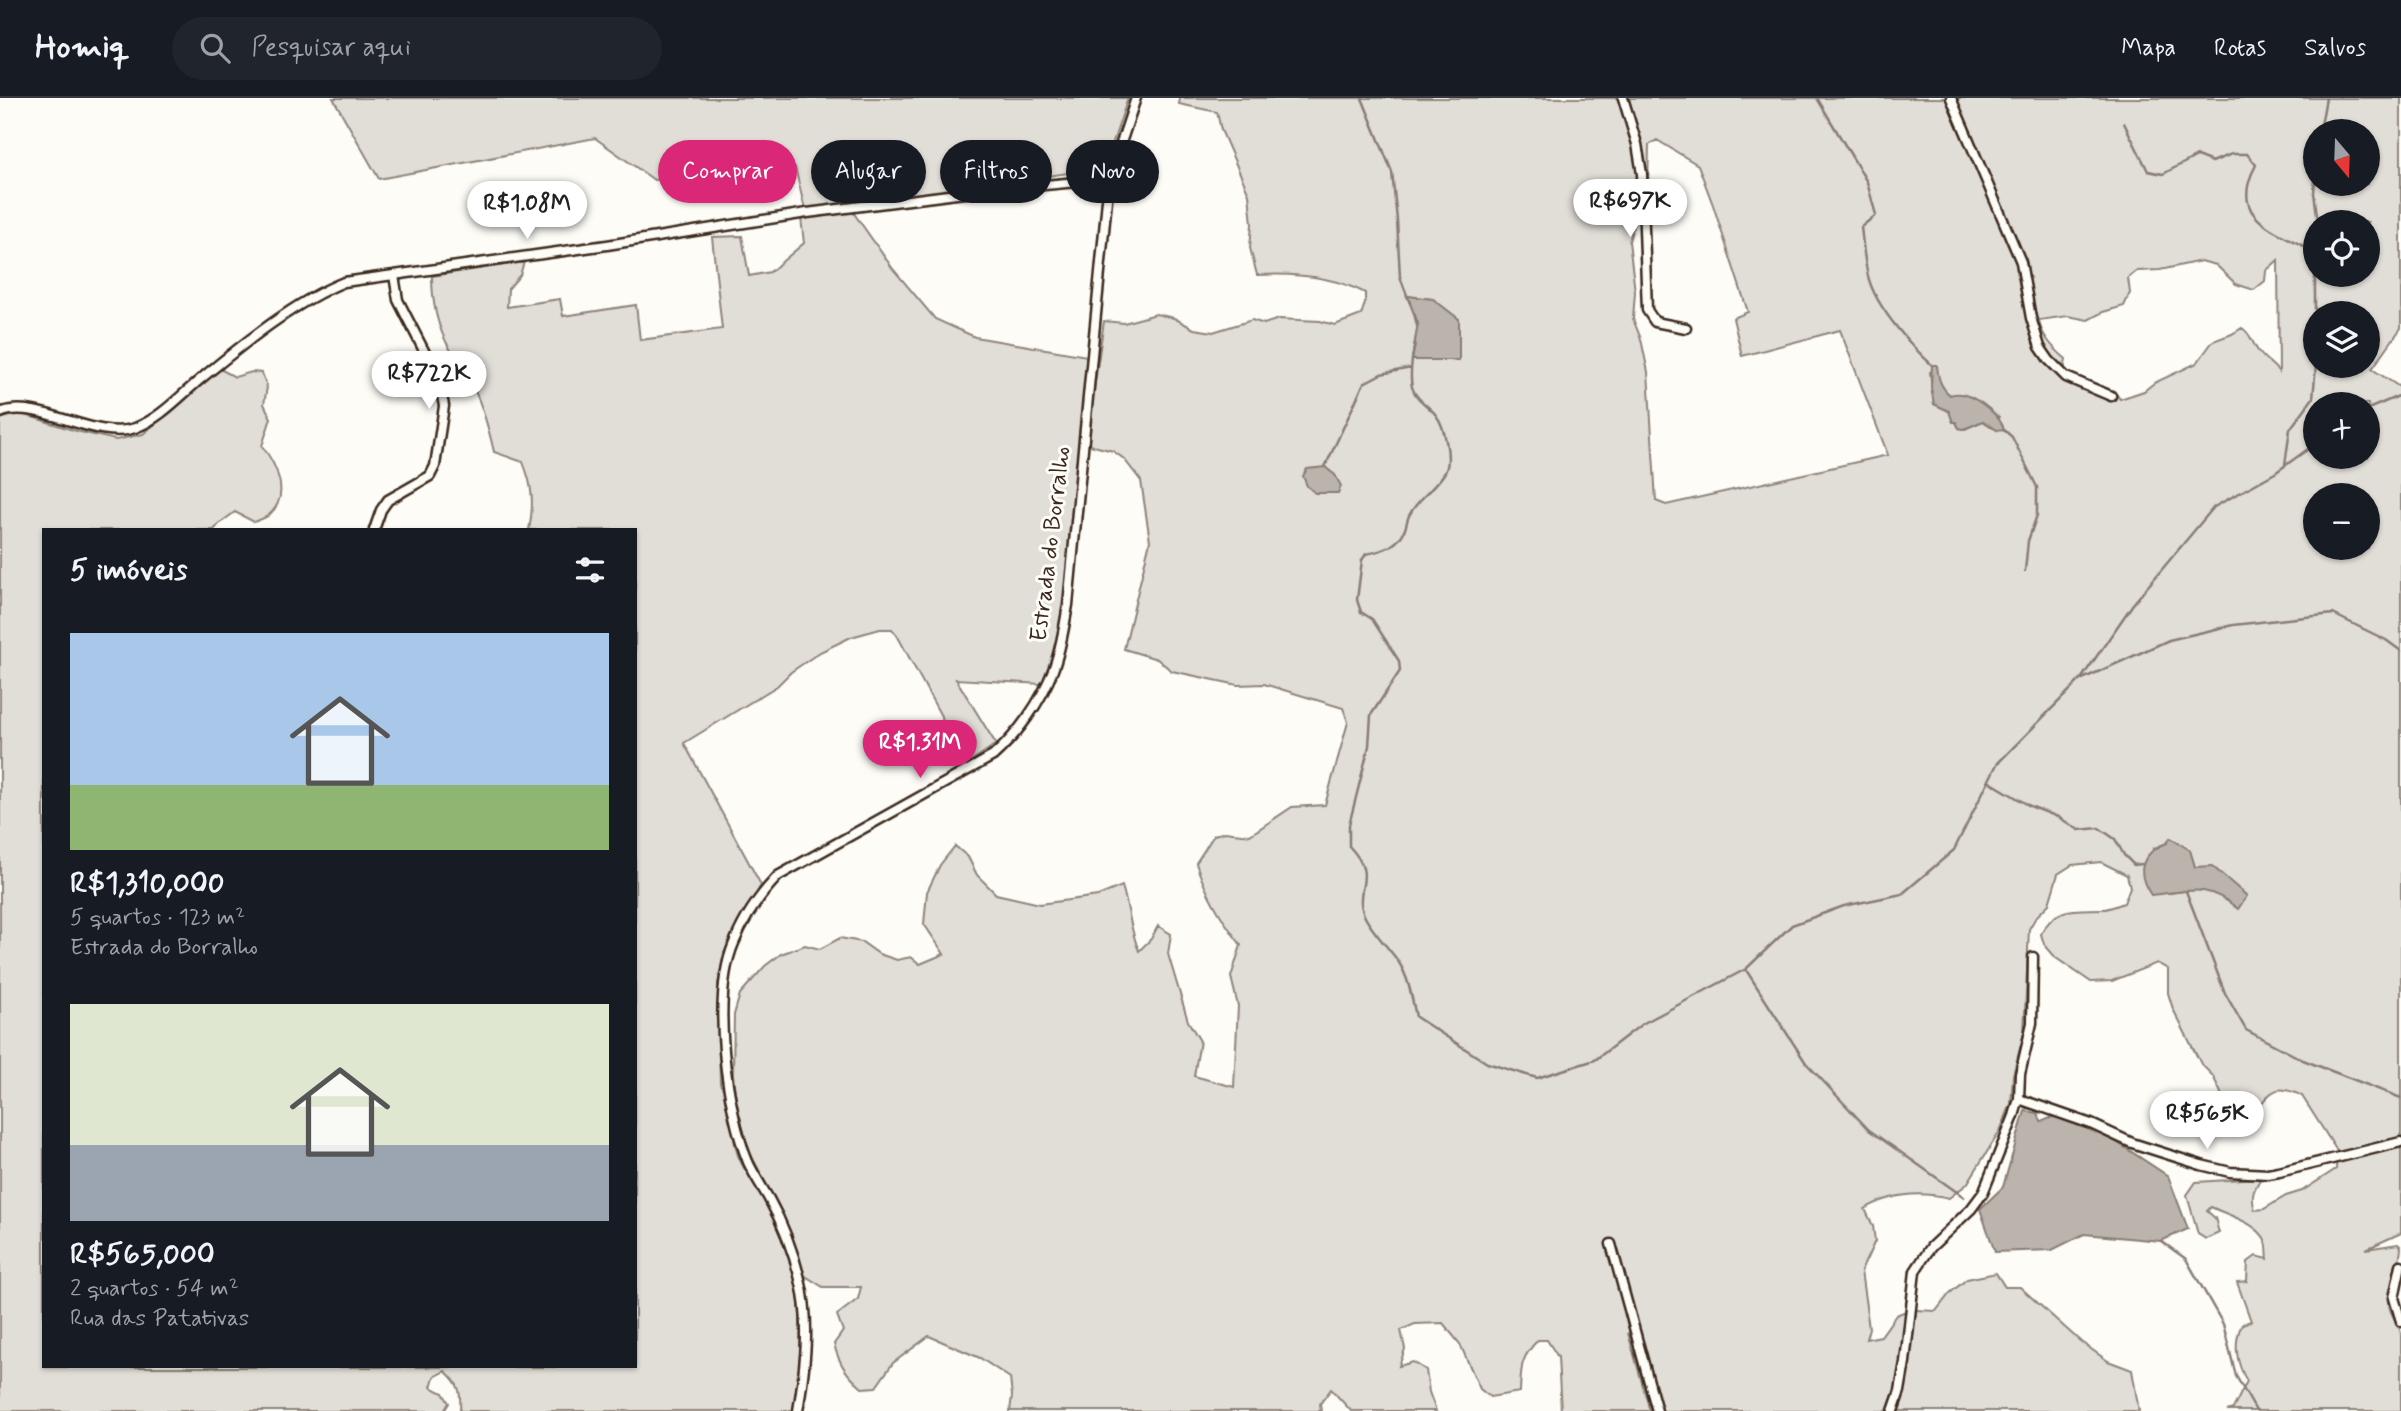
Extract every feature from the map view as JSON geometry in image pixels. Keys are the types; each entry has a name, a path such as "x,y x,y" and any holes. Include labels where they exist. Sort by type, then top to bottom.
{"street":[{"name":"Estrada do Borralho","path":"1122,140 1136,98"},
{"path":"1623,98 1637,145 1642,174 1647,310 1655,323 1686,328"},
{"path":"1951,98 2021,262 2031,318 2040,348 2066,377 2111,396"},
{"path":"0,414 15,408 104,429 133,429 157,415 249,341 314,296 344,282 580,249 807,213 1066,183"},
{"name":"Estrada do Borralho","path":"799,1411 806,1344 801,1282 790,1243 749,1163 739,1134 724,1060 724,980 733,944 762,893 778,876 992,756 1011,740 1053,672 1068,606 1107,203"},
{"path":"375,528 388,500 430,476 438,451 444,405 439,380 398,300 394,275"},
{"path":"1893,1411 1905,1362 1915,1271 1931,1247 1983,1193 2019,1099 2020,1074 2032,1023 2034,957"},
{"path":"2019,1099 2091,1124 2140,1146 2230,1172 2279,1172 2401,1142"},
{"path":"1611,1244 1657,1411"},
{"path":"2401,1265 2394,1298 2401,1321"}],"shaded area":[{"path":"333,98 1128,98 1114,140 1066,140 1066,173 1052,175 1052,140 940,140 940,191 926,193 926,140 811,140 811,203 855,203 805,210 797,176 797,140 658,140 658,180 654,180 595,138 379,179"},
{"path":"1180,98 2401,98 2401,328 2380,358 2380,301 2303,301 2303,378 2380,378 2380,374 2401,388 2401,1233 2366,1249 2398,1244 2401,1247 2389,1300 2390,1310 2401,1334 2401,1411 2227,1411 2233,1409 2247,1381 2238,1360 2237,1345 2242,1324 2251,1321 2237,1282 2247,1281 2248,1262 2256,1256 2268,1259 2267,1246 2262,1235 2250,1225 2211,1207 2207,1211 2215,1218 2219,1233 2206,1239 2198,1234 2187,1195 2196,1182 2261,1178 2253,1201 2255,1210 2264,1209 2286,1196 2302,1191 2336,1169 2337,1151 2302,1096 2291,1091 2276,1090 2248,1117 2234,1123 2225,1112 2221,1093 2213,1076 2201,1064 2173,1009 2168,993 2168,969 2157,963 2112,981 2091,982 2056,958 2044,944 2041,934 2053,918 2060,914 2075,910 2106,909 2124,903 2130,887 2127,875 2101,862 2072,865 2058,874 2049,904 2029,929 2024,1033 2013,1075 2011,1104 2000,1131 1967,1184 1949,1198 1906,1195 1865,1209 1873,1226 1875,1241 1861,1271 1869,1328 1866,1339 1881,1336 1896,1315 1906,1311 1907,1318 1897,1387 1888,1411 1661,1411 1638,1325 1628,1333 1650,1411 1561,1411 1558,1357 1547,1340 1538,1340 1525,1358 1521,1370 1520,1392 1490,1397 1480,1389 1460,1344 1443,1323 1415,1324 1401,1330 1405,1349 1399,1366 1413,1362 1426,1370 1429,1392 1436,1411 1351,1411 1331,1389 1320,1404 1321,1411 1010,1411 1010,1378 980,1358 929,1336 893,1363 876,1387 862,1388 852,1378 844,1369 834,1344 843,1331 837,1315 858,1299 861,1287 823,1287 804,1275 787,1224 749,1151 736,1102 733,1074 734,1015 740,994 765,966 781,954 805,945 820,949 840,938 862,942 879,954 897,960 911,957 920,964 944,954 924,924 927,892 940,865 955,846 968,857 977,875 996,894 1040,904 1098,896 1122,886 1139,951 1151,939 1158,926 1171,934 1168,954 1188,1021 1200,1041 1194,1076 1234,1087 1238,1006 1231,977 1241,945 1215,906 1196,863 1214,835 1225,832 1250,835 1292,807 1325,805 1348,722 1343,708 1264,684 1238,685 1172,671 1157,659 1124,649 1150,541 1141,481 1124,459 1113,451 1086,444 1104,321 1124,323 1156,314 1174,318 1194,329 1213,332 1252,320 1264,324 1279,319 1320,321 1335,325 1361,315 1365,293 1353,287 1299,275 1257,275 1250,248 1252,224 1249,194 1221,130 1217,112 1179,104","holes":["1657,140 1698,165 1748,312 1733,318 1742,356 1840,330 1888,455 1666,505 1656,501 1648,372 1641,339 1633,319 1635,292 1629,241 1640,202 1648,190 1649,145","2278,260 2279,372 2260,354 2242,328 2213,341 2197,363 2154,383 2144,391 2120,399 2114,391 2064,371 2066,359 2045,337 2040,326 2039,320 2068,316 2088,320 2124,306 2130,293 2128,278 2137,271 2160,270 2201,261 2216,265 2236,284 2254,290 2265,281 2266,271","1407,296 1433,299 1412,360 1418,323","1937,368 1941,384 1949,394 1970,397 1999,417 1997,430 1983,421 1965,429 1959,428 1956,422 1953,422 1949,411 1934,404 1930,372","2171,838 2189,850 2195,867 2238,908 2220,896 2206,891 2170,893 2154,848 2167,843"]},
{"path":"853,212 893,269 935,319 975,337 1087,356 1062,618 1055,651 1042,684 956,679 996,744 967,764 892,629 880,629 851,637 820,652 791,672 777,686 684,743 761,885 724,953 718,984 720,1084 729,1103 738,1157 776,1220 794,1273 801,1325 795,1411 460,1411 458,1389 445,1371 434,1377 431,1387 443,1393 449,1403 444,1411 0,1411 0,419 18,414 116,440 143,434 220,369 235,377 252,372 262,373 267,387 264,404 271,418 262,446 276,470 280,489 280,498 270,514 254,522 235,512 216,528 42,528 42,1368 637,1368 637,528 529,528 532,496 523,462 494,452 476,393 442,332 434,304 432,276 524,262 520,275 508,289 507,307 560,299 563,316 636,305 640,340 722,329 712,237 742,236 749,276 770,272 804,243 801,218"},
{"path":"1407,296 1433,299 1459,319 1459,360 1412,360 1418,323"},
{"path":"1932,365 1937,365 1940,382 1950,395 1965,395 1982,403 1996,416 2004,429 1997,430 1983,421 1964,429 1959,428 1956,422 1953,422 1949,411 1934,404 1931,387"},
{"path":"1325,467 1335,475 1341,486 1338,493 1315,493 1307,486 1303,476 1307,469"},
{"path":"2170,838 2190,850 2195,867 2212,866 2247,896 2238,909 2227,900 2206,891 2151,895 2143,879 2143,864 2151,852 2167,843"},
{"path":"2025,1111 2038,1113 2041,1122 2055,1116 2092,1126 2168,1176 2188,1229 2161,1241 2084,1234 2052,1250 1995,1252 1980,1209 2003,1187"},
{"path":"1996,1273 2005,1287 2020,1287 2081,1342 2108,1361 2132,1370 2139,1411 1897,1411 1908,1366 1916,1310 1936,1311 1950,1293 1967,1279"}],"waterway":[{"path":"1362,98 1392,172 1400,277 1410,303"},
{"path":"1817,98 1867,182 1876,215 1861,227 1872,288 1894,324 1932,365"},
{"path":"2322,119 2326,98"},
{"path":"2124,123 2148,171 2163,174 2197,156 2212,162 2232,154 2247,154 2256,165 2248,184 2247,199 2252,211 2272,230 2303,246"},
{"path":"2314,196 2316,210"},
{"path":"2315,287 2315,301"},
{"path":"1414,313 1417,326"},
{"path":"1415,343 1412,387 1439,420 1448,460 1441,478 1413,508 1399,540 1384,549 1366,554 1362,560 1357,600 1361,612 1372,619 1399,661 1400,671 1371,715 1369,746 1349,825 1349,846 1363,867 1361,898 1365,917 1402,968 1410,988 1416,1017 1487,1063 1537,1078 1595,1060 1642,1024 1746,969 1792,925 1844,906 1902,894 1954,850 1997,764 2080,680 2169,640 2233,625 2333,614 2386,640 2401,651"},
{"path":"1325,467 1364,383 1381,374 1411,368"},
{"path":"2285,465 2290,429 2313,398 2315,378"},
{"path":"2380,404 2401,395"},
{"path":"2003,429 2012,437 2037,487 2037,515 2028,541 2025,571"},
{"path":"2081,679 2133,604 2214,507 2275,473 2303,453"},
{"path":"1990,782 2030,806 2058,817 2079,830 2099,828 2115,839 2124,855 2134,865 2142,864"},
{"path":"2186,891 2225,993 2246,1030 2303,1060 2401,1098"},
{"path":"1746,970 1806,1063 1869,1130 1964,1197"},
{"path":"2161,1241 2186,1259 2223,1324 2236,1376 2256,1411"}]}
